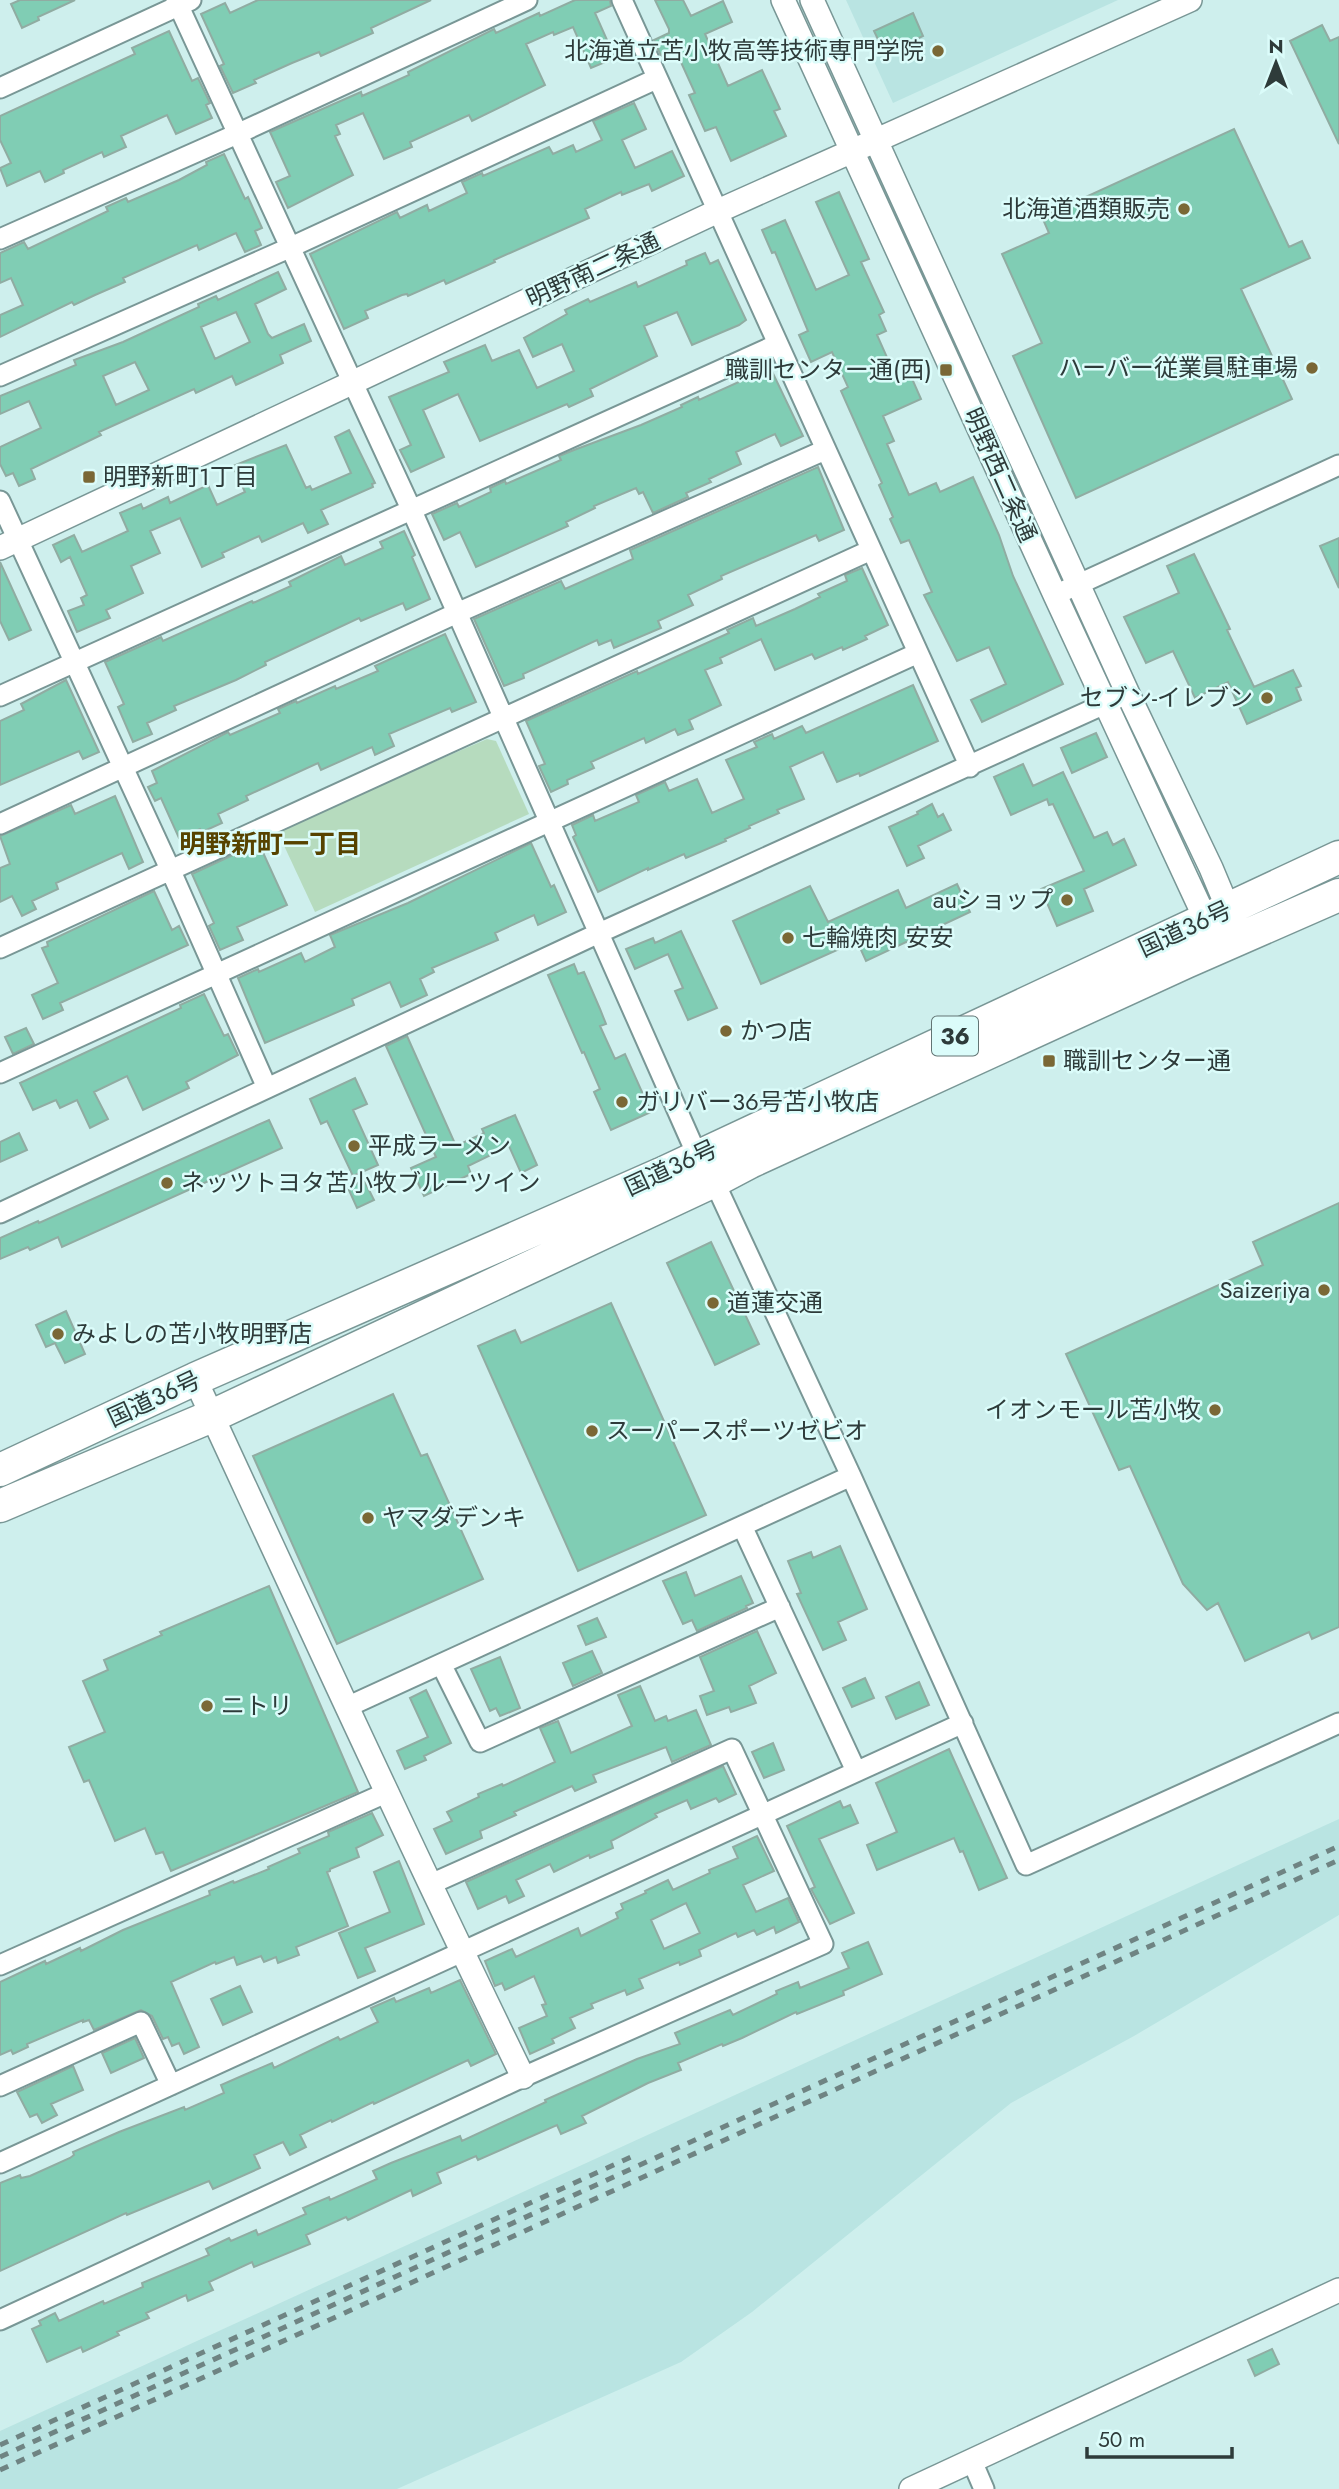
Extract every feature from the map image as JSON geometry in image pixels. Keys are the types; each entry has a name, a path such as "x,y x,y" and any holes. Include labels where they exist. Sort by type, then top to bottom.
{"highway":[{"name":"国道36号","path":"0,1470 195,1379 649,1179 1339,857"},
{"name":"国道36号","path":"0,1506 212,1416 788,1145 1339,895"}],"street":[{"path":"0,239 237,134 527,0"},
{"path":"622,0 970,767"},
{"name":"明野西二条通","path":"783,0 1105,704 1217,914"},
{"name":"明野西二条通","path":"812,0 1128,694 1230,944"},
{"name":"明野南二条通","path":"9,544 718,211 1190,0"},
{"path":"0,88 182,2 237,134 412,511 697,1155 714,1181 1026,1865 1339,1723"},
{"path":"0,376 289,248 656,79"},
{"path":"0,696 778,344"},
{"path":"0,824 457,613 825,450"},
{"path":"1055,595 1339,466"},
{"path":"0,501 9,544 74,661 218,973 267,1088"},
{"path":"0,948 871,550"},
{"path":"0,1073 918,653"},
{"path":"0,1213 599,933 1128,694"},
{"path":"195,1379 523,2077"},
{"path":"347,1707 850,1476"},
{"path":"742,1526 856,1772"},
{"path":"441,1664 480,1742 780,1607"},
{"path":"0,2163 963,1723"},
{"path":"0,2320 523,2077 823,1944 732,1749 431,1884"},
{"path":"0,1965 388,1792"},
{"path":"0,2086 141,2022 171,2085"},
{"path":"911,2489 1339,2290"},
{"path":"972,2461 984,2489"}],"shaded area":[{"name":"北海道立苫小牧高等技術専門学院","path":"846,0 1118,0 893,103"},
{"path":"1339,1819 1339,1915 1134,2036 1011,2103 752,2312 681,2362 397,2489 0,2489 0,2431"}],"green space":[{"path":"487,739 496,741 529,814 315,912 280,837 283,827"}],"building":[{"path":"20,0 75,0 38,17 39,20 22,28 11,4"},
{"path":"258,0 431,0 371,28 373,33 321,56 319,52 292,63 233,93 220,66 224,64 201,14 225,3 230,13"},
{"path":"575,0 610,0 611,6 595,13 615,58 591,68 573,27 554,35 553,32 526,44 545,85 472,121 469,115 410,142 412,147 384,159 363,113 336,125 340,134 335,136 353,175 288,208 276,182 290,176 270,132 361,92 362,96 409,75 408,72 494,29 496,33"},
{"path":"655,0 683,0 691,16 723,1 732,22 705,34 728,86 762,70 780,109 774,111 786,136 731,161 716,127 705,131 689,95 695,93 675,49 661,56 654,40 669,33 669,29"},
{"path":"913,13 923,36 885,54 874,31"},
{"path":"1322,25 1330,41 1339,37 1339,144 1290,41"},
{"path":"169,31 192,81 198,78 210,103 206,105 212,118 176,134 167,115 121,136 126,147 104,157 102,152 63,170 64,173 45,182 40,171 7,186 0,168 11,163 0,140 0,116 135,54 132,48"},
{"path":"634,103 646,129 622,140 635,168 672,151 684,176 652,191 649,184 622,195 621,192 585,209 589,218 446,284 444,280 365,311 368,318 344,329 310,254 397,212 400,218 427,205 429,211 467,193 462,182 482,173 483,176 549,147 553,154 573,145 576,152 602,140 593,121"},
{"path":"1234,129 1289,247 1302,241 1310,258 1241,289 1292,399 1076,498 1013,356 1042,343 1002,254 1049,233 1042,217"},
{"path":"224,154 262,228 255,231 261,245 245,252 236,233 199,250 197,245 123,278 125,282 74,305 72,302 0,337 0,315 23,305 11,278 0,283 0,253 24,242 28,249 108,211 106,207 126,198 128,202 179,180"},
{"path":"839,192 869,259 861,262 884,312 879,315 886,331 877,335 897,380 910,374 921,399 883,416 894,441 887,444 909,495 936,483 940,492 973,477 999,535 1013,576 1063,684 982,722 971,700 1006,684 989,647 957,661 924,595 932,592 909,540 901,543 890,519 893,517 879,485 882,483 841,391 848,387 832,352 811,362 799,335 808,331 775,252 772,253 762,230 785,220 816,290 849,275 816,202"},
{"path":"705,253 710,264 718,260 746,320 692,345 677,312 644,326 657,356 590,389 593,396 569,407 567,404 480,441 458,394 423,410 444,457 411,472 400,450 411,445 389,397 449,372 444,362 485,345 492,361 519,350 537,388 574,371 562,344 533,357 524,338 567,314 565,310 588,299 590,302 636,282 638,287 687,265 686,261"},
{"path":"278,272 286,289 255,304 268,334 272,338 304,324 311,341 280,355 283,363 236,385 232,376 196,393 194,389 99,432 101,435 31,469 35,479 19,486 13,473 6,476 0,464 0,447 41,428 29,401 0,414 0,396 76,365 74,360 123,342 199,307 198,304 216,296 218,300","holes":["236,312 250,342 215,359 201,327","135,362 149,390 116,405 103,376"]},
{"path":"768,363 803,436 781,446 775,434 736,452 741,464 686,493 688,497 653,513 643,492 639,494 636,488 594,506 595,508 566,522 568,526 476,567 460,532 444,540 432,514 457,503 459,507 491,492 490,488 505,481 506,484 561,460 559,456 641,425 698,397 699,400 750,377 748,372"},
{"path":"349,430 375,483 372,484 373,487 321,510 328,524 308,533 303,523 262,542 259,536 222,553 224,557 202,567 180,518 150,531 160,553 131,566 143,593 106,610 110,618 77,632 68,611 84,605 81,598 87,595 70,557 61,562 53,545 74,535 82,552 128,531 120,513 141,504 143,509 168,497 170,503 208,485 217,505 245,492 233,466 286,445 306,488 310,486 312,490 351,473 335,437"},
{"path":"818,467 844,530 819,541 816,535 721,576 722,579 688,595 693,605 658,621 661,628 614,648 611,640 599,645 597,640 523,674 524,678 504,686 474,619 561,581 565,589 633,559 630,550"},
{"path":"404,531 430,599 406,610 403,603 361,621 359,618 265,662 266,665 236,680 174,706 176,710 147,723 152,734 133,742 118,707 124,704 105,662 161,637 163,641 291,586 289,582 341,556 345,565 383,548 380,542"},
{"path":"1339,538 1339,588 1320,546"},
{"path":"1194,554 1254,687 1293,670 1301,686 1296,688 1301,700 1247,724 1228,682 1195,698 1173,651 1146,663 1124,617 1179,593 1167,566"},
{"path":"0,562 31,630 9,640 0,621"},
{"path":"862,568 888,625 843,650 842,647 815,659 812,654 775,670 761,639 720,658 722,663 705,670 721,705 689,720 693,729 678,735 675,729 646,743 644,738 591,762 594,768 567,780 568,784 551,792 539,766 545,764 526,721 729,633 727,630 753,618 756,626 795,609 820,597 818,594 847,581 845,575"},
{"path":"445,634 476,702 452,712 450,708 389,734 394,746 375,755 372,747 321,770 318,763 246,796 248,800 218,814 222,823 179,838 161,798 155,801 148,787 157,783 152,771 228,732 230,735 280,713 278,709 296,701 297,703 335,686 336,689 378,671 375,666"},
{"path":"66,680 99,752 83,759 79,751 0,785 0,721 24,710 21,704"},
{"path":"913,685 938,741 860,776 859,773 837,782 823,752 790,767 804,799 777,810 779,813 749,826 750,828 725,839 726,841 686,858 684,854 648,868 598,892 573,837 576,835 572,825 593,815 595,821 639,802 636,795 665,782 669,791 697,779 712,813 744,799 726,760 757,747 754,742 772,734 774,739 802,726 806,733"},
{"path":"1096,733 1107,757 1072,773 1061,748"},
{"path":"1023,764 1033,786 1063,772 1094,838 1107,832 1113,845 1124,839 1136,865 1084,889 1093,911 1057,926 1041,889 1084,871 1053,804 1049,805 1047,799 1011,815 994,777"},
{"path":"115,796 143,862 129,869 122,853 56,883 58,889 32,901 36,909 22,916 12,896 0,902 0,868 10,864 0,836 71,805 75,814"},
{"path":"932,804 938,817 943,814 951,830 918,846 924,858 907,866 889,827 918,814 917,812"},
{"path":"531,843 566,912 538,925 534,915 495,933 498,940 432,968 434,972 420,979 427,995 401,1007 390,982 352,999 354,1005 265,1043 238,978 258,969 259,972 301,953 305,962 335,947 330,935 408,903"},
{"path":"260,846 287,905 237,927 243,940 220,950 209,926 214,923 192,874 235,854 236,857"},
{"path":"957,884 970,912 866,961 857,941 761,984 733,921 810,886 828,922 898,890 906,908"},
{"path":"154,891 172,930 179,926 188,945 60,1003 63,1010 43,1019 32,995 58,983 42,948 48,946 47,942"},
{"path":"681,931 717,1008 688,1020 675,991 683,988 668,954 635,969 626,949 653,938 655,943"},
{"path":"574,964 578,974 584,972 600,1009 606,1024 600,1026 615,1059 625,1054 651,1112 611,1130 594,1092 600,1089 548,975"},
{"path":"204,994 224,1036 228,1034 238,1055 186,1082 189,1088 143,1110 127,1076 94,1092 108,1119 90,1128 77,1100 60,1108 56,1100 33,1110 20,1083 181,1008 180,1005"},
{"path":"26,1028 34,1044 13,1054 5,1037"},
{"path":"407,1036 456,1146 484,1133 482,1129 515,1115 537,1165 521,1173 509,1146 468,1166 471,1174 424,1196 411,1168 436,1157 386,1046"},
{"path":"355,1078 367,1104 353,1110 378,1165 353,1176 327,1121 321,1124 310,1099"},
{"name":"ネッツトヨタ苫小牧ブルーツイン","path":"269,1120 282,1148 62,1247 58,1237 30,1250 28,1247 0,1259 0,1238"},
{"path":"19,1133 27,1150 0,1162 0,1142"},
{"path":"364,1180 374,1200 357,1208 348,1188"},
{"name":"イオンモール苫小牧","path":"1339,1203 1339,1627 1312,1639 1309,1632 1245,1661 1218,1603 1207,1610 1183,1584 1130,1466 1119,1470 1066,1354 1263,1265 1253,1242"},
{"name":"道蓮交通","path":"711,1242 759,1344 715,1365 667,1263"},
{"name":"スーパースポーツゼビオ","path":"611,1303 706,1515 578,1571 478,1346 515,1330 521,1343"},
{"name":"みよしの苫小牧明野店","path":"66,1311 85,1354 65,1363 55,1343 46,1347 36,1325"},
{"name":"ヤマダデンキ","path":"393,1394 421,1456 427,1454 483,1579 337,1644 253,1456"},
{"path":"840,1546 867,1609 838,1622 846,1640 823,1650 797,1594 801,1593 788,1561 811,1552 813,1558"},
{"path":"686,1572 695,1596 741,1576 753,1603 697,1631 692,1620 683,1624 663,1581"},
{"name":"ニトリ","path":"269,1586 358,1792 171,1871 163,1852 156,1854 145,1828 115,1841 89,1780 84,1782 69,1747 105,1732 83,1681 108,1670 104,1660 162,1635 160,1632"},
{"path":"597,1618 606,1637 586,1645 578,1626"},
{"path":"757,1631 776,1673 749,1686 756,1703 731,1712 729,1707 707,1715 700,1696 714,1691 700,1657"},
{"path":"592,1651 602,1673 573,1686 563,1663"},
{"path":"500,1657 520,1708 500,1716 496,1708 490,1711 471,1669"},
{"path":"865,1678 874,1698 852,1707 843,1688"},
{"path":"919,1682 929,1705 896,1719 886,1697"},
{"path":"640,1686 655,1721 666,1716 668,1721 696,1710 711,1745 672,1762 666,1747 593,1775 596,1782 575,1791 572,1786 514,1812 516,1815 480,1831 482,1838 446,1854 434,1829 452,1821 447,1812 479,1797 478,1794 502,1784 503,1786 555,1762 540,1728 558,1721 571,1753 632,1726 618,1695"},
{"path":"426,1690 451,1743 424,1756 426,1760 405,1769 397,1751 428,1737 410,1698"},
{"path":"773,1743 784,1770 764,1778 752,1752"},
{"path":"949,1749 1007,1878 979,1890 963,1851 960,1852 954,1838 877,1870 867,1845 897,1832 876,1783"},
{"path":"723,1766 736,1794 719,1802 716,1798 691,1809 687,1800 655,1814 657,1817 611,1841 613,1848 590,1858 589,1855 554,1872 550,1864 516,1880 524,1896 509,1903 506,1896 478,1909 466,1882"},
{"path":"840,1801 843,1808 850,1805 858,1823 819,1839 854,1913 830,1924 811,1889 815,1887 787,1826"},
{"path":"372,1813 383,1835 356,1848 359,1857 327,1872 348,1926 296,1947 299,1955 278,1963 276,1957 264,1962 261,1956 237,1965 234,1957 216,1964 215,1962 171,1982 199,2047 184,2054 179,2043 172,2046 168,2037 163,2039 152,2016 141,2010 94,2030 89,2020 83,2020 27,2044 28,2047 13,2054 11,2050 0,2055 0,1982 45,1961 46,1964 80,1948 81,1951 123,1930 210,1895 209,1891 269,1869 268,1867 300,1853 298,1849 329,1836 328,1832"},
{"path":"757,1836 774,1871 743,1885 756,1912 788,1898 799,1922 776,1933 774,1927 757,1935 754,1930 738,1937 736,1933 699,1950 701,1956 639,1979 643,1988 627,1995 625,1990 591,2004 593,2008 570,2018 575,2028 552,2039 554,2043 530,2054 519,2028 547,2016 542,2005 546,2004 534,1976 505,1990 502,1983 495,1986 485,1961 512,1949 516,1957 578,1928 581,1936 618,1918 616,1913 623,1909 621,1904 646,1893 645,1891 668,1880 673,1890 738,1858 733,1847","holes":["686,1903 700,1933 664,1949 651,1920"]},
{"path":"399,1861 424,1924 365,1948 375,1971 358,1978 339,1933 390,1912 374,1872"},
{"path":"868,1942 882,1974 843,1991 844,1995 797,2014 796,2012 742,2038 678,2063 681,2070 648,2083 582,2116 586,2123 561,2134 557,2125 478,2160 476,2156 437,2173 441,2183 413,2196 411,2190 348,2220 346,2217 306,2235 310,2244 254,2267 252,2262 209,2282 213,2290 188,2301 186,2295 146,2313 149,2318 117,2332 119,2335 83,2352 81,2347 47,2362 32,2329 41,2325 39,2321 55,2313 59,2321 103,2301 104,2304 143,2287 142,2283 209,2255 206,2249 229,2238 231,2241 256,2230 258,2235 306,2214 303,2208 329,2197 330,2200 377,2179 373,2171 460,2136 462,2141 637,2059 680,2044 675,2033 730,2010 733,2015 798,1982 800,1988 849,1968 842,1953"},
{"path":"460,1980 496,2054 471,2066 468,2060 300,2135 306,2147 290,2155 283,2142 254,2155 260,2168 213,2189 209,2181 127,2215 126,2213 0,2271 0,2183 20,2175 21,2178 30,2176 70,2158 74,2155 73,2152 119,2132 184,2107 185,2110 224,2093 221,2085 272,2063 274,2068 338,2037 340,2040 378,2022 371,2008 394,1998 396,2002 429,1988 431,1993"},
{"path":"240,1986 252,2012 223,2025 211,1999"},
{"path":"135,2038 144,2058 111,2073 102,2053"},
{"path":"73,2066 83,2090 51,2104 57,2115 42,2123 37,2114 30,2117 17,2092"},
{"path":"1272,2349 1279,2364 1255,2376 1248,2360"}],"railway":[{"path":"0,2457 1339,1846"},
{"path":"0,2470 1339,1860"},
{"path":"0,2445 631,2157"}],"place":[{"name":"北海道立苫小牧高等技術専門学院","path":"938,51"},
{"name":"北海道酒類販売","path":"1184,209"},
{"name":"ハーバー従業員駐車場","path":"1312,368"},
{"name":"職訓センター通(西)","path":"946,370"},
{"name":"明野新町1丁目","path":"89,477"},
{"name":"セブン-イレブン","path":"1267,698"},
{"name":"auショップ","path":"1067,900"},
{"name":"七輪焼肉 安安","path":"788,938"},
{"name":"かつ店","path":"726,1031"},
{"name":"職訓センター通","path":"1049,1061"},
{"name":"ガリバー36号苫小牧店","path":"622,1102"},
{"name":"平成ラーメン","path":"354,1146"},
{"name":"ネッツトヨタ苫小牧ブルーツイン","path":"167,1183"},
{"name":"Saizeriya","path":"1324,1290"},
{"name":"道蓮交通","path":"713,1303"},
{"name":"みよしの苫小牧明野店","path":"58,1334"},
{"name":"イオンモール苫小牧","path":"1215,1410"},
{"name":"スーパースポーツゼビオ","path":"592,1431"},
{"name":"ヤマダデンキ","path":"368,1518"},
{"name":"ニトリ","path":"207,1706"}],"district":[{"name":"明野新町一丁目","path":"270,844"}]}
